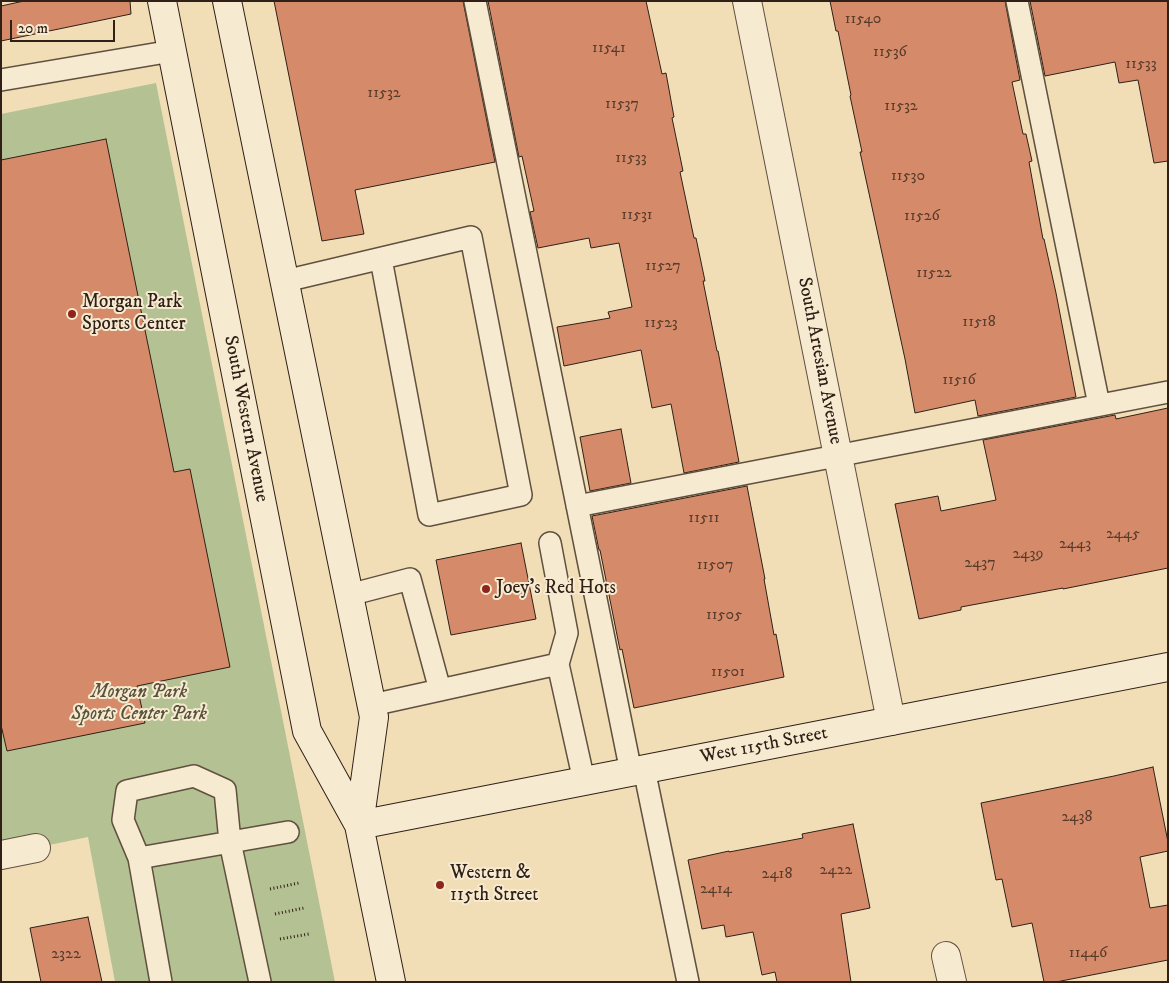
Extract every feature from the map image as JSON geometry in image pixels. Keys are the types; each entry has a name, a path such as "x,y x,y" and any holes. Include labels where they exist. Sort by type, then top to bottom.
{"main road":[{"name":"South Western Avenue","path":"162,1 307,731 359,825 391,982"},
{"name":"South Western Avenue","path":"227,1 374,717 359,825"},
{"name":"South Artesian Avenue","path":"747,1 892,721"},
{"name":"West 115th Street","path":"359,825 1168,667"},
{"path":"1,855 36,848"}],"lane":[{"path":"475,1 578,506 688,982"},
{"path":"1017,1 1098,405"},
{"path":"1,80 172,51"},
{"path":"285,281 471,237 521,495 428,515 381,259"},
{"path":"578,506 1168,392"},
{"path":"550,543 567,633 558,664 584,781"},
{"path":"349,594 410,579 440,690"},
{"path":"372,705 558,664"},
{"path":"161,982 139,858 123,820 127,790 194,776 225,790 230,842 260,982"},
{"path":"139,858 288,832"}],"path":[{"path":"282,887 299,883"},
{"path":"288,912 304,908"},
{"path":"293,937 309,934"}],"green space":[{"name":"Morgan Park Sports Center Park","path":"156,83 335,982 115,982 88,837 1,855 1,114"}],"building":[{"path":"24,1 130,1 131,14 1,41 1,6"},
{"path":"274,1 463,1 495,162 355,190 364,234 322,241"},
{"path":"488,1 646,1 662,74 666,73 674,117 672,118 683,171 680,172 705,281 703,281 739,462 684,473 671,404 652,408 641,350 564,366 557,327 610,318 608,312 632,307 619,243 591,248 589,238 538,248 530,212 534,211 522,156 519,157"},
{"path":"830,1 1005,1 1020,80 1012,82 1023,134 1026,134 1032,161 1029,162 1043,239 1056,293 1076,397 978,416 975,400 915,413 860,152 862,152 838,31 836,31"},
{"path":"1030,1 1168,1 1168,161 1154,163 1138,80 1119,83 1115,62 1045,76"},
{"name":"Morgan Park Sports Center","path":"106,139 174,472 190,469 230,667 137,686 145,723 7,751 1,725 1,160"},
{"path":"1168,408 1168,568 961,607 961,610 919,619 895,504 938,496 941,511 996,500 983,440 1115,415 1116,419"},
{"path":"621,429 631,483 590,491 580,437"},
{"path":"747,486 774,635 776,634 784,677 634,708 592,516"},
{"name":"Joey's Red Hots","path":"521,543 536,619 451,635 436,560"},
{"path":"1153,767 1168,842 1168,851 1140,857 1150,908 1168,905 1168,960 1056,982 1044,982 1032,923 1012,927 1002,879 996,880 981,803"},
{"path":"853,824 870,908 841,914 851,982 777,982 775,972 762,975 753,932 726,937 724,925 702,929 688,860 803,838 802,834"},
{"path":"88,917 102,982 41,982 30,928"}],"place":[{"name":"Morgan Park Sports Center","path":"72,314"},
{"name":"Joey's Red Hots","path":"486,589"},
{"name":"Western & 115th Street","path":"440,885"}]}
